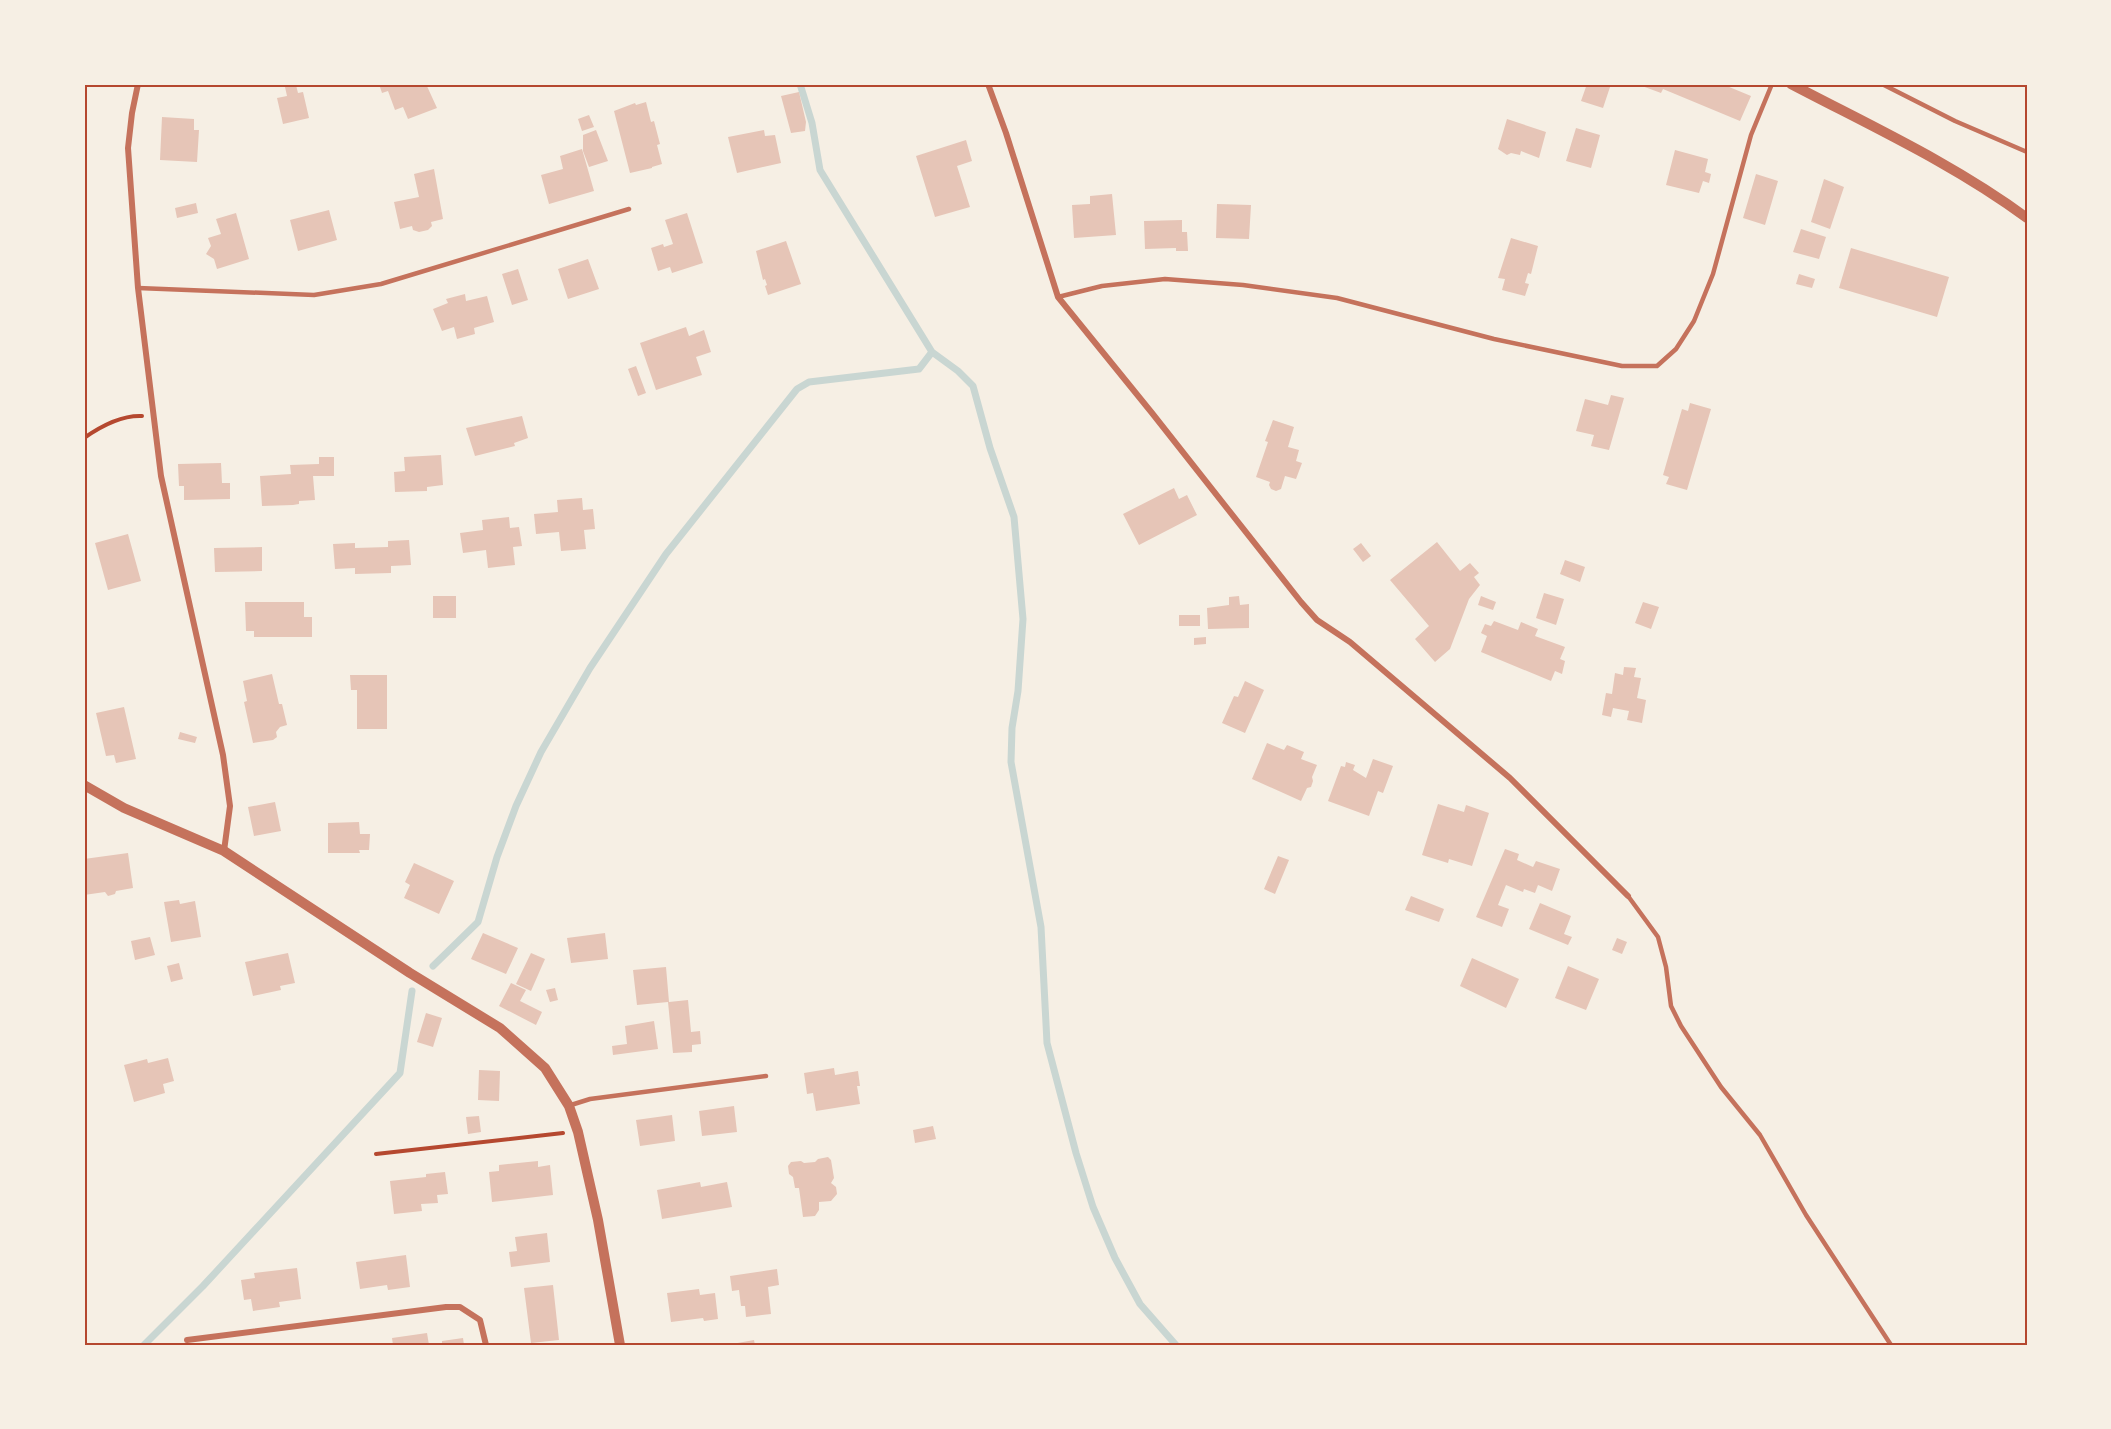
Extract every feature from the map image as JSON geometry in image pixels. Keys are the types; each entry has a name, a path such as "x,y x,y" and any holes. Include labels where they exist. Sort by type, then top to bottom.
{"street":[{"path":"138,84 128,148 138,288 155,416 160,476 223,755 230,806 224,851"},
{"path":"988,84 1058,297 1317,620 1350,642 1510,778 1628,896"},
{"path":"1791,84 1974,181 2027,218"},
{"path":"84,785 124,808 224,851 410,973 500,1028 545,1068 569,1106 578,1132 598,1220 620,1345"},
{"path":"187,1340 446,1306 460,1307 480,1320 486,1345"}],"lane":[{"path":"1058,297 1102,286 1165,279 1243,285 1337,298 1494,339 1622,366 1657,366 1676,349 1694,321 1709,284 1751,135 1772,84"},
{"path":"1882,84 1955,121 2027,152"},
{"path":"138,288 314,296 381,284 629,209"},
{"path":"1628,896 1658,937 1666,967 1671,1006 1681,1026 1721,1087 1760,1135 1806,1215 1891,1345"},
{"path":"569,1106 590,1099 766,1076"}],"path":[{"path":"84,438 105,425 129,416 155,416"},
{"path":"376,1154 562,1133"}],"building":[{"path":"379,84 426,84 437,108 408,119 403,107 395,110 388,91 382,93"},
{"path":"1587,84 1611,84 1603,108 1581,101"},
{"path":"1643,84 1722,84 1751,96 1740,121 1663,89 1661,93 1642,86"},
{"path":"296,85 298,93 303,92 309,118 283,124 277,98 287,96 285,87"},
{"path":"799,92 806,122 805,131 791,133 781,96"},
{"path":"646,102 660,144 657,145 662,164 630,173 614,111 635,103 636,105"},
{"path":"589,115 594,127 582,131 578,119"},
{"path":"162,117 194,119 194,130 199,130 197,162 160,160"},
{"path":"1507,119 1546,132 1539,158 1521,151 1520,155 1511,153 1507,155 1498,149"},
{"path":"1576,128 1600,135 1591,168 1566,161"},
{"path":"596,130 608,161 589,167 583,151 583,135"},
{"path":"764,130 765,136 775,135 781,163 737,173 728,137"},
{"path":"966,140 972,161 957,166 970,207 935,217 916,156"},
{"path":"582,149 594,191 549,204 541,175 563,169 560,156"},
{"path":"1675,150 1708,159 1705,172 1711,174 1709,183 1703,181 1699,193 1666,185"},
{"path":"434,169 443,219 431,222 432,226 428,230 419,232 413,230 412,226 400,229 394,202 419,197 414,174"},
{"path":"1756,174 1778,181 1765,225 1743,218"},
{"path":"1824,179 1844,187 1830,229 1811,222"},
{"path":"1112,194 1116,235 1074,238 1072,205 1090,204 1090,196"},
{"path":"196,203 198,213 177,218 175,208"},
{"path":"1217,204 1251,205 1249,239 1216,238"},
{"path":"329,210 337,240 298,251 290,220"},
{"path":"236,213 249,259 217,269 214,259 206,254 211,246 208,238 221,234 216,219"},
{"path":"687,213 703,263 672,273 670,267 658,271 651,248 673,244 665,220"},
{"path":"1182,220 1182,232 1187,232 1188,251 1176,251 1176,248 1145,249 1144,221"},
{"path":"1801,229 1826,237 1819,259 1793,252"},
{"path":"1511,238 1538,246 1531,274 1528,273 1525,283 1529,284 1525,296 1502,290 1505,279 1498,278"},
{"path":"786,241 801,284 768,295 756,251"},
{"path":"1851,248 1949,277 1937,317 1839,288"},
{"path":"588,259 599,289 568,299 558,269"},
{"path":"518,269 528,300 512,305 502,274"},
{"path":"1799,274 1815,279 1812,288 1796,284"},
{"path":"465,294 466,301 487,296 494,322 474,328 475,334 457,339 454,327 442,331 433,309 448,303 446,299"},
{"path":"686,327 689,336 704,330 711,352 696,357 702,375 656,390 640,343"},
{"path":"636,366 646,393 638,396 628,369"},
{"path":"1611,395 1624,398 1609,450 1591,446 1594,435 1576,431 1585,399 1608,405"},
{"path":"1690,403 1711,409 1687,490 1666,484 1669,477 1663,475 1682,409 1688,411"},
{"path":"522,416 528,438 514,443 515,446 475,456 466,428"},
{"path":"1273,420 1294,427 1288,447 1299,450 1296,461 1302,463 1296,479 1285,476 1281,489 1276,491 1271,489 1270,482 1256,477"},
{"path":"441,455 443,485 427,487 427,491 395,492 394,472 405,471 404,457"},
{"path":"319,457 334,457 334,476 313,476 315,500 299,501 299,504 293,505 262,506 260,476 291,474 290,465 319,464"},
{"path":"221,463 222,483 230,483 230,499 184,500 184,486 179,486 178,464"},
{"path":"1174,488 1179,499 1187,495 1197,515 1139,545 1123,514"},
{"path":"582,498 583,510 593,509 595,529 584,530 586,549 561,551 559,532 536,534 534,514 558,512 557,500"},
{"path":"509,517 510,528 519,527 522,546 513,547 515,565 488,568 486,550 463,553 460,533 483,530 482,520"},
{"path":"128,534 141,581 108,590 95,543"},
{"path":"409,540 411,565 391,566 391,573 355,574 355,568 335,569 333,544 355,543 355,548 388,547 388,541"},
{"path":"1437,542 1460,571 1470,563 1479,573 1474,577 1480,585 1469,599 1450,649 1435,662 1415,639 1429,626 1390,580"},
{"path":"1361,543 1371,556 1363,562 1353,549"},
{"path":"262,547 262,571 215,572 214,548"},
{"path":"1565,560 1585,567 1580,582 1560,574"},
{"path":"1544,593 1564,599 1556,625 1536,618"},
{"path":"433,596 456,596 456,618 433,618"},
{"path":"1239,596 1240,605 1249,604 1249,628 1208,629 1207,608 1229,605 1229,597"},
{"path":"1481,596 1496,602 1493,610 1478,605"},
{"path":"245,602 304,602 304,617 312,617 312,637 254,637 254,631 246,631"},
{"path":"1643,602 1659,607 1651,629 1635,623"},
{"path":"1179,615 1200,615 1200,626 1179,626"},
{"path":"1494,621 1518,630 1521,622 1538,629 1535,636 1565,647 1560,659 1565,661 1562,674 1555,671 1551,681 1481,652 1487,636 1481,633 1485,624 1491,626"},
{"path":"1206,637 1206,644 1194,645 1194,638"},
{"path":"1624,667 1636,668 1634,677 1641,678 1637,698 1646,700 1642,723 1627,720 1629,711 1613,708 1611,717 1602,715 1606,693 1612,694 1615,673 1623,675"},
{"path":"272,674 287,725 280,727 276,732 277,737 273,740 253,743 244,702 247,701 243,681"},
{"path":"350,675 387,675 387,729 357,729 357,690 351,690"},
{"path":"1245,681 1264,690 1245,733 1222,723 1234,696 1238,697"},
{"path":"124,707 136,759 116,763 114,755 106,756 96,713"},
{"path":"180,732 197,737 195,743 178,739"},
{"path":"1267,743 1284,750 1287,745 1304,752 1301,759 1317,765 1311,787 1307,788 1301,801 1252,779"},
{"path":"1373,759 1393,766 1383,793 1378,791 1369,816 1328,801 1341,766 1345,767 1346,762 1355,765 1353,770 1366,778"},
{"path":"275,802 281,831 254,836 248,807"},
{"path":"1438,804 1464,812 1466,805 1489,813 1472,866 1449,859 1448,863 1422,855"},
{"path":"359,822 360,834 370,834 369,850 359,850 360,853 328,853 328,823"},
{"path":"1505,849 1519,854 1517,860 1533,867 1536,861 1560,869 1552,891 1538,885 1535,893 1524,889 1523,892 1506,885 1498,905 1509,909 1502,927 1476,917"},
{"path":"128,853 133,888 116,891 115,894 108,896 105,892 84,895 84,859"},
{"path":"1278,856 1289,860 1275,894 1264,889"},
{"path":"414,863 454,881 439,914 404,898 410,885 405,882"},
{"path":"1411,896 1444,909 1439,922 1405,910"},
{"path":"179,900 180,904 195,901 201,937 171,942 164,902"},
{"path":"1540,903 1571,916 1564,934 1572,937 1568,945 1529,929"},
{"path":"483,933 518,948 506,974 471,959"},
{"path":"605,933 608,959 571,963 567,938"},
{"path":"150,937 155,955 135,960 131,941"},
{"path":"1617,938 1627,942 1622,954 1612,950"},
{"path":"288,953 295,983 280,986 281,990 253,996 245,962"},
{"path":"531,953 545,959 531,991 516,984"},
{"path":"1472,958 1519,979 1506,1008 1460,986"},
{"path":"179,963 183,979 171,982 167,966"},
{"path":"1568,966 1599,979 1586,1010 1555,998"},
{"path":"666,967 669,1002 688,1000 691,1032 700,1031 701,1044 692,1045 692,1052 673,1053 668,1002 637,1005 633,970"},
{"path":"511,983 526,990 520,1001 542,1012 536,1025 499,1006"},
{"path":"555,988 558,1000 550,1002 546,990"},
{"path":"426,1013 442,1018 433,1047 417,1042"},
{"path":"654,1021 658,1049 613,1055 612,1046 627,1044 625,1026"},
{"path":"168,1058 174,1081 163,1084 165,1093 134,1102 124,1065 147,1059 148,1063"},
{"path":"834,1068 835,1075 858,1071 860,1086 857,1086 860,1104 816,1111 813,1093 807,1094 804,1073"},
{"path":"479,1070 500,1071 499,1101 478,1100"},
{"path":"734,1106 737,1132 702,1136 699,1111"},
{"path":"672,1115 675,1141 640,1146 636,1120"},
{"path":"479,1116 481,1132 468,1134 466,1117"},
{"path":"933,1126 936,1139 915,1143 913,1130"},
{"path":"828,1157 831,1160 834,1178 831,1183 836,1187 837,1194 831,1201 819,1202 819,1210 815,1216 803,1217 799,1188 795,1188 788,1166 791,1162 815,1162"},
{"path":"538,1161 538,1167 550,1165 553,1195 492,1202 489,1172 499,1171 499,1165"},
{"path":"445,1172 448,1194 437,1195 438,1203 421,1204 422,1211 394,1214 390,1181 426,1177 426,1174"},
{"path":"700,1182 701,1187 727,1182 732,1207 662,1219 657,1190"},
{"path":"547,1233 550,1262 511,1267 509,1252 517,1251 515,1237"},
{"path":"406,1255 410,1287 388,1290 387,1285 360,1289 356,1262"},
{"path":"297,1268 301,1299 279,1302 280,1307 253,1311 251,1299 244,1300 241,1280 255,1278 254,1273"},
{"path":"777,1269 779,1285 768,1287 771,1314 746,1317 745,1306 741,1306 739,1290 732,1291 730,1276"},
{"path":"553,1285 559,1340 531,1343 524,1288"},
{"path":"699,1289 700,1295 715,1293 718,1319 704,1321 703,1318 671,1322 667,1293"},
{"path":"427,1333 429,1345 393,1345 392,1338"},
{"path":"463,1338 464,1345 442,1345 442,1341"},
{"path":"754,1340 755,1345 732,1345 732,1344"}],"waterway":[{"path":"800,84 812,123 820,170 932,352 958,371 973,386 990,448 1014,517 1023,619 1018,691 1012,728 1011,762 1041,927 1047,1043 1093,1207 1115,1258 1140,1304 1176,1345"},
{"path":"433,966 478,922 497,857 516,806 541,752 590,668 666,554 797,389 809,382 919,369 932,352"},
{"path":"144,1345 203,1286 400,1073 412,991"}]}
